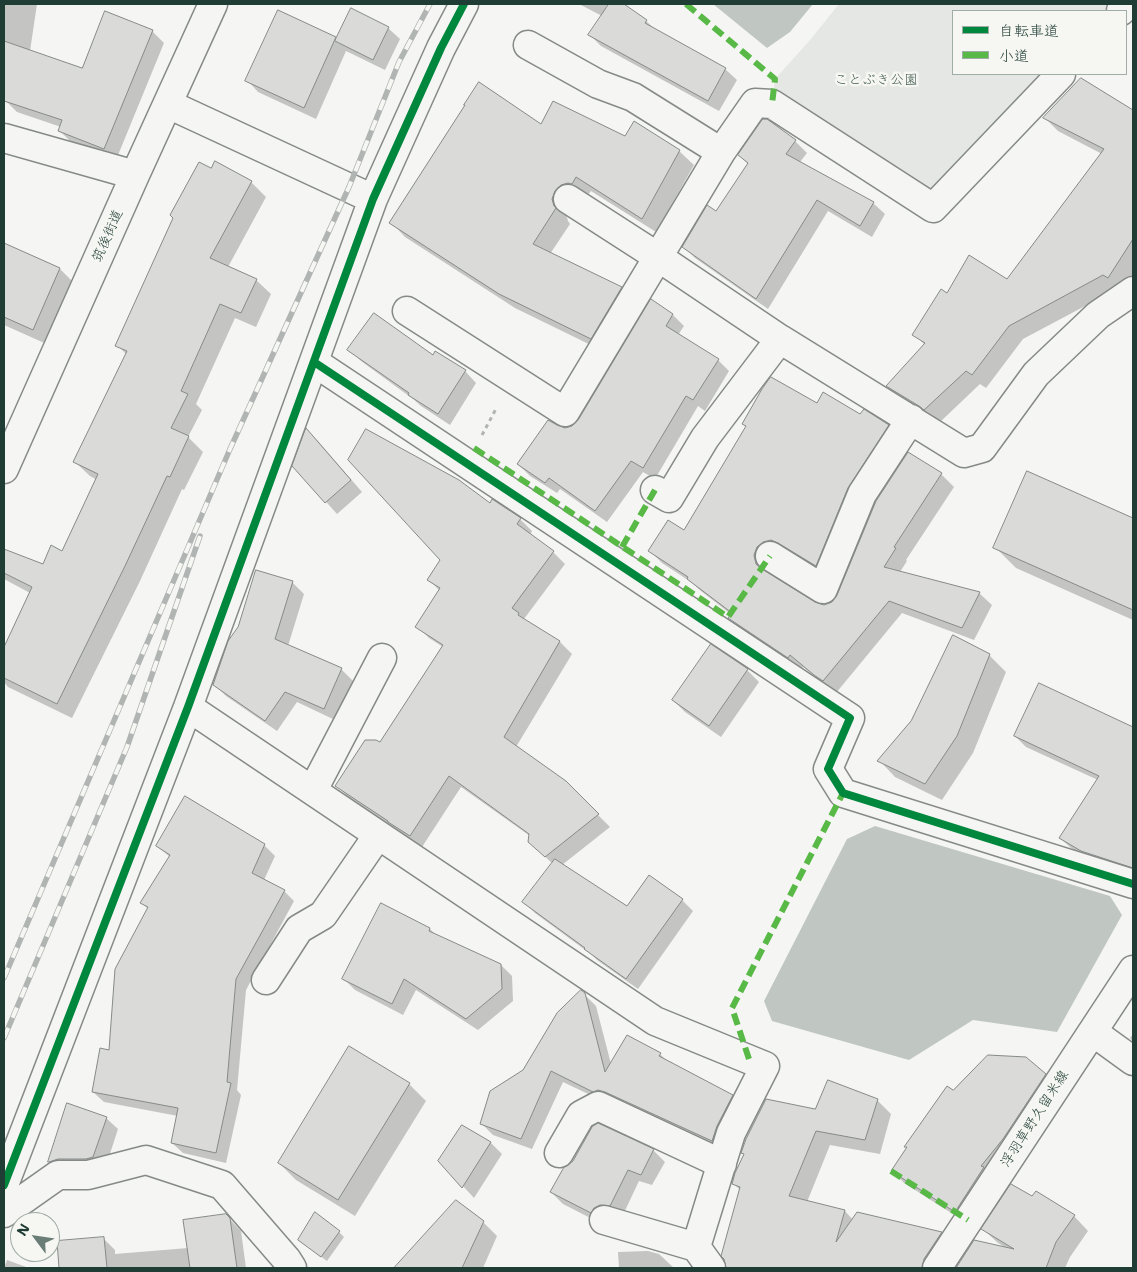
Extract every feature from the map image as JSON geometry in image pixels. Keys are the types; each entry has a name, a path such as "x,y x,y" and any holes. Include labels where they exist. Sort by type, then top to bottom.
{"street":[{"name":"筑後街道","path":"4,470 213,4"},
{"path":"4,1185 188,706 373,199 441,48 464,4"},
{"path":"528,45 598,84 633,97 721,152"},
{"path":"407,312 565,412 721,152 755,103 772,104 933,208 1060,75"},
{"path":"168,104 373,199"},
{"path":"4,138 136,175"},
{"path":"568,199 780,339 964,453 982,448 1036,374 1098,315 1133,291"},
{"path":"655,490 669,498 705,438 780,339"},
{"path":"314,362 850,718 828,769 843,793 1133,884"},
{"path":"770,556 823,589 862,494 911,419"},
{"path":"313,790 382,658"},
{"path":"188,706 655,1021 765,1066 731,1133 722,1164 704,1257 604,1220"},
{"path":"266,980 299,929 324,915 378,835"},
{"name":"浮羽草野久留米線","path":"937,1268 1133,970"},
{"path":"1093,1032 1133,1061"},
{"path":"559,1153 581,1115 598,1106 722,1164"},
{"path":"4,1212 58,1175 88,1175 146,1160 222,1185 285,1266"}],"path":[{"path":"466,462 513,378"}],"green space":[{"name":"ことぶき公園","path":"839,4 1128,4 1122,10 952,10 952,75 1060,75 933,208 772,104 775,79"}],"shaded area":[{"path":"713,4 813,4 790,32 767,48"},
{"path":"875,826 1110,896 1122,915 1057,1032 973,1020 909,1060 772,1021 764,1001 847,839"}],"building":[{"path":"609,4 624,4 647,20 645,23 726,68 708,101 588,35"},
{"path":"351,8 389,27 373,60 335,41"},
{"path":"278,10 336,37 304,108 245,81"},
{"path":"105,11 153,30 104,149 58,131 62,120 4,101 4,41 82,68"},
{"path":"1081,78 1133,110 1133,239 1108,278 1103,275 1009,326 972,375 966,371 924,410 886,386 925,343 912,335 941,289 947,293 969,255 1007,279 1104,149 1043,118"},
{"path":"479,82 541,124 553,101 625,136 634,121 680,150 642,219 576,177 572,184 561,185 555,191 552,199 556,208 533,244 622,287 591,339 499,294 389,223"},
{"path":"763,119 767,119 796,140 786,154 874,202 860,226 817,200 756,299 682,247 707,205 716,211 748,163 738,155"},
{"path":"215,161 252,181 210,258 257,279 241,313 220,304 181,391 188,394 171,428 189,436 170,477 167,476 57,704 4,678 4,647 32,587 4,573 4,549 43,564 51,545 62,551 98,474 73,462 127,351 115,346 173,218 170,215 199,162 211,168"},
{"path":"4,243 60,268 33,330 4,317"},
{"path":"651,299 673,314 666,326 719,359 693,400 686,396 643,468 631,461 595,511 549,478 545,483 517,464 548,420 565,428 572,426 578,420"},
{"path":"374,313 433,355 435,351 466,370 438,414 408,395 409,393 347,350"},
{"path":"771,377 817,403 823,392 860,414 864,409 889,425 848,488 816,566 771,540 763,542 757,547 754,555 756,564 815,602 824,605 832,602 837,595 876,501 908,452 942,473 894,547 896,548 884,567 980,592 962,628 889,601 823,681 790,655 788,658 728,618 732,613 687,579 688,577 648,551 668,520 684,530 746,426 742,424"},
{"path":"306,428 351,480 325,503 292,466"},
{"path":"366,429 459,480 490,503 492,499 521,518 517,524 554,551 512,608 519,613 518,615 560,641 504,737 566,781 599,814 545,857 528,842 529,834 449,776 410,836 335,786 365,740 380,742 443,645 415,627 440,588 427,580 440,560 348,460"},
{"path":"1027,471 1133,518 1133,610 993,548"},
{"path":"256,570 293,581 275,639 342,668 324,709 285,692 265,721 213,685 228,641 238,627"},
{"path":"953,635 990,654 957,736 925,784 877,761 911,721"},
{"path":"711,644 748,669 709,726 672,700"},
{"path":"1039,683 1133,727 1133,868 1081,851 1059,838 1099,776 1014,736"},
{"path":"185,796 265,844 252,873 285,890 236,979 227,1082 231,1083 216,1153 171,1143 178,1108 92,1092 100,1048 109,1050 115,969 148,907 140,903 170,855 156,846"},
{"path":"555,859 627,906 649,875 683,899 626,979 522,902"},
{"path":"381,903 430,928 429,931 501,964 502,989 466,1019 404,979 392,1004 342,979"},
{"path":"581,990 585,993 605,1072 627,1035 661,1053 659,1056 733,1095 717,1126 712,1141 605,1092 598,1090 593,1092 551,1071 521,1139 480,1124 490,1091 523,1070 557,1013"},
{"path":"349,1046 410,1083 338,1200 278,1163"},
{"path":"988,1055 1026,1057 1046,1074 1003,1139 981,1166 984,1167 955,1212 891,1171 907,1147 904,1147 947,1086 953,1090"},
{"path":"828,1080 878,1099 865,1140 816,1131 789,1196 845,1210 836,1242 857,1212 942,1232 924,1259 922,1268 726,1268 724,1259 721,1256 740,1187 732,1184 744,1154 741,1153 746,1139 766,1099 815,1109"},
{"path":"67,1103 107,1117 93,1157 86,1159 58,1159 48,1162"},
{"path":"598,1123 654,1149 641,1175 628,1170 610,1206 600,1205 594,1208 591,1213 550,1192 564,1167 573,1161 592,1127"},
{"path":"462,1125 491,1142 462,1188 438,1161"},
{"path":"1011,1184 1032,1196 1036,1191 1075,1215 1056,1242 1046,1268 956,1268 974,1240 1014,1249 981,1229"},
{"path":"456,1200 484,1221 462,1268 394,1268"},
{"path":"315,1212 340,1231 321,1257 298,1240"},
{"path":"226,1214 230,1218 237,1268 190,1268 183,1220"},
{"path":"104,1237 107,1268 59,1268 60,1241"}],"railway":[{"path":"4,978 230,449 349,187 399,62 430,4"},
{"path":"4,1038 127,747 200,536"}],"marked path":[{"path":"686,4 775,79 772,104"},
{"path":"474,448 728,617 770,556"},
{"path":"622,547 655,490"},
{"path":"749,1059 732,1008 843,793"},
{"path":"891,1171 968,1220"}],"cycle path":[{"path":"4,1185 188,707 373,199 441,48 464,4"},
{"path":"314,362 850,718 828,769 843,793 1133,884"}]}
